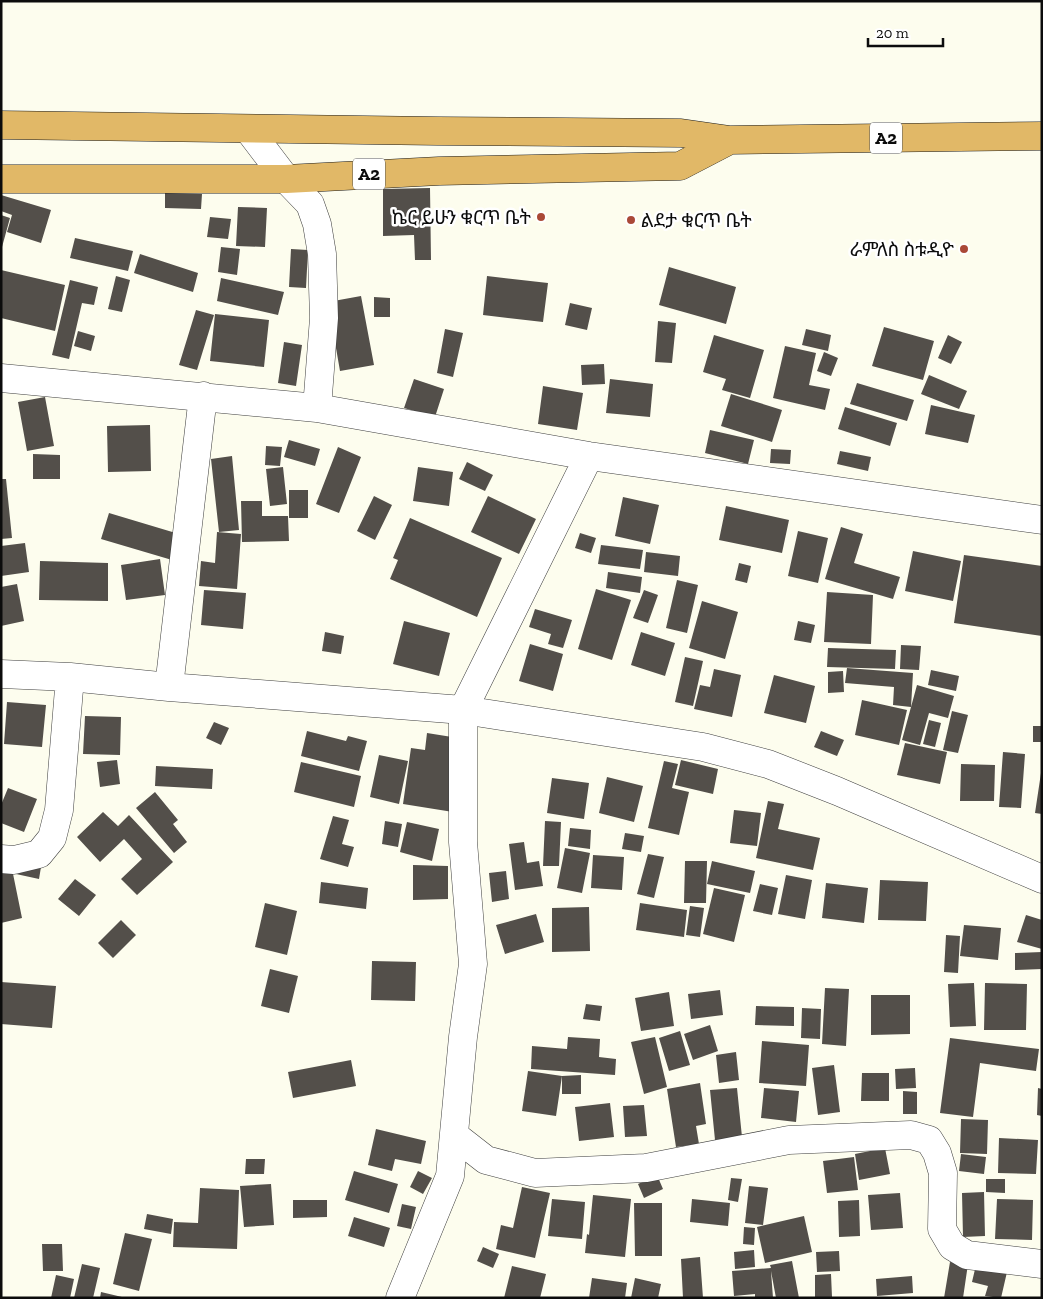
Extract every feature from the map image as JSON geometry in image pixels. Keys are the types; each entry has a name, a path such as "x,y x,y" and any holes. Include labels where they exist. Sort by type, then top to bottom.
{"highway":[{"name":"A2","path":"1,125 438,132 681,133 730,140 1042,136"},
{"path":"438,132 439,171"},
{"name":"A2","path":"1,180 286,179 439,171 680,166 730,140"}],"street":[{"path":"248,129 286,179 310,204 317,224 322,254 324,318 317,408"},
{"path":"1,378 317,408 589,456 1042,520"},
{"path":"169,687 203,396"},
{"path":"400,1298 450,1176 463,1037 473,964 463,842 463,710 589,456"},
{"path":"1,674 70,677 169,687 463,710 702,747 768,764 837,791 1042,879"},
{"path":"1,859 14,860 39,854 52,838 59,810 70,677"},
{"path":"454,1135 486,1160 535,1173 646,1168 789,1140 910,1136 929,1140 937,1153 943,1173 942,1229 952,1246 967,1255 1042,1264"}],"building":[{"path":"430,188 431,260 415,260 414,235 383,236 383,189"},
{"path":"165,193 202,194 201,209 165,208"},
{"path":"1,195 51,210 41,243 7,232 12,215 1,211"},
{"path":"238,207 267,208 265,247 236,246"},
{"path":"1,215 10,218 2,247 1,246"},
{"path":"210,217 231,219 228,239 207,237"},
{"path":"75,238 133,251 128,271 70,258"},
{"path":"221,247 240,249 237,275 218,272"},
{"path":"291,249 308,250 306,288 289,287"},
{"path":"140,254 198,273 193,292 134,273"},
{"path":"669,267 736,287 726,324 659,305"},
{"path":"1,270 65,285 55,331 1,318"},
{"path":"116,276 130,280 122,312 108,309"},
{"path":"487,276 548,283 543,322 483,315"},
{"path":"221,278 284,292 278,315 217,301"},
{"path":"70,280 98,287 94,305 82,303 69,359 52,355"},
{"path":"361,296 374,365 340,371 328,302"},
{"path":"374,297 390,298 390,317 374,317"},
{"path":"570,303 592,308 587,330 565,325"},
{"path":"196,310 214,315 197,370 179,365"},
{"path":"215,314 269,320 264,367 210,361"},
{"path":"658,321 676,323 672,363 655,362"},
{"path":"884,327 934,341 923,380 872,366"},
{"path":"445,329 463,333 453,377 437,373"},
{"path":"806,329 831,335 828,351 802,345"},
{"path":"78,331 95,336 91,351 74,346"},
{"path":"714,335 764,350 750,398 722,390 726,379 703,372"},
{"path":"948,335 962,342 951,364 938,358"},
{"path":"284,342 302,345 296,386 278,383"},
{"path":"785,346 816,353 809,385 830,389 825,410 773,398"},
{"path":"824,352 838,358 831,376 817,371"},
{"path":"604,364 605,384 582,385 581,365"},
{"path":"929,375 967,391 959,409 921,394"},
{"path":"414,379 444,389 435,417 404,408"},
{"path":"610,379 653,384 650,417 606,413"},
{"path":"857,383 914,400 907,421 850,404"},
{"path":"543,386 583,393 577,430 538,424"},
{"path":"731,394 782,410 772,442 721,426"},
{"path":"45,397 54,446 27,451 18,402"},
{"path":"931,405 975,415 968,443 925,434"},
{"path":"845,407 897,423 890,446 838,429"},
{"path":"150,425 151,471 108,472 107,426"},
{"path":"710,430 754,440 748,464 705,453"},
{"path":"289,440 320,449 315,466 284,457"},
{"path":"266,446 282,447 280,466 265,465"},
{"path":"338,447 361,457 339,513 316,504"},
{"path":"771,449 791,450 790,464 770,463"},
{"path":"840,451 871,457 868,471 837,464"},
{"path":"33,454 60,455 60,479 33,479"},
{"path":"232,456 239,530 219,532 211,459"},
{"path":"467,462 493,475 485,491 459,479"},
{"path":"283,467 287,504 270,506 266,469"},
{"path":"418,467 453,472 449,506 413,501"},
{"path":"1,479 6,479 12,538 1,539"},
{"path":"289,490 308,490 308,518 289,518"},
{"path":"374,496 392,505 375,540 357,531"},
{"path":"488,496 536,519 519,554 471,532"},
{"path":"623,497 659,505 650,544 615,536"},
{"path":"241,501 262,501 262,516 288,516 289,541 242,542"},
{"path":"726,506 789,520 782,553 719,540"},
{"path":"109,513 179,534 172,560 101,539"},
{"path":"410,518 502,558 477,617 390,579 398,560 393,558"},
{"path":"841,527 863,534 854,563 900,577 893,599 825,579"},
{"path":"798,531 828,538 818,583 788,576"},
{"path":"217,532 241,534 237,589 199,586 201,561 215,563"},
{"path":"580,533 596,538 591,553 575,548"},
{"path":"25,543 29,572 1,576 1,546"},
{"path":"601,545 643,550 640,569 598,564"},
{"path":"913,551 961,561 953,601 905,591"},
{"path":"646,552 680,556 678,576 644,572"},
{"path":"964,555 1042,566 1042,636 954,623"},
{"path":"160,559 165,595 126,600 121,565"},
{"path":"40,561 108,563 108,601 39,600"},
{"path":"739,563 751,566 747,583 735,580"},
{"path":"608,572 642,577 640,593 606,588"},
{"path":"677,580 698,585 687,633 666,628"},
{"path":"17,584 24,621 1,626 1,587"},
{"path":"596,589 631,600 612,660 578,649"},
{"path":"204,590 246,593 243,629 201,625"},
{"path":"644,590 658,595 648,623 633,618"},
{"path":"827,592 873,595 871,644 824,642"},
{"path":"702,601 738,612 725,659 689,648"},
{"path":"535,609 572,620 563,648 548,644 551,634 529,627"},
{"path":"404,621 450,633 439,676 393,664"},
{"path":"798,621 815,625 811,643 794,640"},
{"path":"325,632 344,636 341,654 322,651"},
{"path":"641,632 675,643 665,676 631,665"},
{"path":"530,644 563,654 553,691 519,681"},
{"path":"901,645 921,646 919,670 900,669"},
{"path":"828,648 896,650 895,669 827,667"},
{"path":"685,657 703,661 693,706 675,702"},
{"path":"847,668 913,673 911,707 893,705 894,687 845,683"},
{"path":"714,669 741,675 732,717 694,709 700,685 710,687"},
{"path":"931,670 959,676 956,691 928,685"},
{"path":"843,671 844,692 828,693 828,672"},
{"path":"774,675 815,686 806,723 764,713"},
{"path":"917,685 954,696 948,718 929,713 920,745 902,740"},
{"path":"862,700 907,710 899,745 855,735"},
{"path":"7,702 46,705 42,747 4,744"},
{"path":"952,711 968,715 958,753 943,750"},
{"path":"85,716 121,717 120,755 83,754"},
{"path":"929,720 941,723 935,747 923,744"},
{"path":"214,722 229,728 221,745 206,738"},
{"path":"1033,726 1042,726 1042,742 1033,742"},
{"path":"307,731 346,741 348,736 367,741 359,771 301,756"},
{"path":"821,731 844,740 837,756 814,747"},
{"path":"427,733 452,737 449,756 461,757 453,812 403,804 411,748 425,750"},
{"path":"905,743 947,752 940,784 897,775"},
{"path":"1003,752 1025,754 1021,808 999,807"},
{"path":"379,755 408,761 399,804 370,797"},
{"path":"117,760 120,784 100,787 97,762"},
{"path":"681,760 718,769 713,794 675,785"},
{"path":"664,761 678,764 672,788 689,792 679,835 648,828"},
{"path":"301,762 361,776 354,807 294,792"},
{"path":"961,764 995,765 994,801 960,801"},
{"path":"156,766 213,769 212,789 155,786"},
{"path":"1042,773 1042,814 1035,813"},
{"path":"607,777 643,786 634,822 599,813"},
{"path":"552,778 589,783 584,819 547,813"},
{"path":"8,788 37,799 24,832 1,823 1,805"},
{"path":"155,792 178,820 173,824 187,842 174,853 136,808"},
{"path":"768,801 784,804 778,829 820,838 813,870 756,858"},
{"path":"734,810 761,813 757,846 730,843"},
{"path":"103,812 118,826 129,815 173,862 137,895 121,879 142,859 124,839 100,862 77,837"},
{"path":"333,816 349,820 342,844 354,847 348,867 320,859"},
{"path":"385,821 402,824 398,847 382,844"},
{"path":"545,821 561,822 559,866 543,866"},
{"path":"407,822 439,829 432,861 400,852"},
{"path":"570,828 591,830 590,849 568,846"},
{"path":"625,833 644,836 641,852 622,849"},
{"path":"524,842 527,863 539,861 543,886 515,890 509,844"},
{"path":"565,848 590,853 582,893 557,888"},
{"path":"648,854 664,857 654,898 637,894"},
{"path":"593,855 624,857 622,890 591,888"},
{"path":"685,861 707,861 706,903 684,903"},
{"path":"712,861 755,871 750,893 707,884"},
{"path":"18,863 41,867 39,879 16,874"},
{"path":"11,864 22,918 1,923 1,866"},
{"path":"413,865 448,866 448,899 413,900"},
{"path":"506,871 509,899 492,902 489,873"},
{"path":"786,875 812,880 805,919 778,914"},
{"path":"75,879 96,895 79,916 58,899"},
{"path":"880,880 928,882 926,921 878,920"},
{"path":"321,882 368,888 366,909 319,903"},
{"path":"826,883 868,888 864,923 822,918"},
{"path":"760,884 778,888 772,915 753,911"},
{"path":"714,888 745,895 734,942 703,934"},
{"path":"265,903 297,911 287,955 255,947"},
{"path":"640,903 687,910 684,937 636,930"},
{"path":"690,906 704,908 700,937 686,935"},
{"path":"589,907 590,951 552,952 552,908"},
{"path":"536,914 544,942 505,954 496,925"},
{"path":"1026,915 1042,920 1042,949 1017,942"},
{"path":"121,920 136,935 113,958 98,943"},
{"path":"964,925 1001,928 998,960 960,956"},
{"path":"946,935 960,936 958,973 944,972"},
{"path":"1042,952 1042,969 1015,970 1015,953"},
{"path":"372,961 416,962 415,1001 371,1000"},
{"path":"270,969 298,976 289,1013 261,1006"},
{"path":"1,982 56,986 52,1028 1,1024"},
{"path":"974,983 976,1026 950,1027 948,984"},
{"path":"985,983 1027,984 1026,1030 984,1030"},
{"path":"825,988 849,989 846,1046 822,1044"},
{"path":"720,990 723,1015 691,1019 688,994"},
{"path":"669,992 674,1026 641,1031 635,998"},
{"path":"871,995 910,995 910,1034 871,1035"},
{"path":"586,1004 602,1006 600,1021 583,1019"},
{"path":"756,1006 794,1007 794,1026 755,1025"},
{"path":"802,1008 821,1009 820,1039 801,1038"},
{"path":"710,1025 718,1051 693,1060 684,1034"},
{"path":"680,1031 690,1065 669,1071 659,1038"},
{"path":"568,1037 600,1039 599,1057 616,1059 615,1075 531,1069 532,1046 567,1049"},
{"path":"655,1037 667,1087 644,1094 631,1042"},
{"path":"950,1038 1039,1049 1036,1071 980,1063 973,1117 940,1113"},
{"path":"762,1041 809,1045 806,1086 759,1083"},
{"path":"736,1052 739,1080 719,1083 716,1055"},
{"path":"351,1060 356,1086 293,1098 288,1072"},
{"path":"834,1065 840,1112 818,1115 812,1068"},
{"path":"915,1068 916,1088 896,1089 895,1069"},
{"path":"528,1071 562,1076 556,1116 522,1111"},
{"path":"862,1073 889,1073 889,1101 861,1101"},
{"path":"581,1075 581,1094 562,1094 562,1076"},
{"path":"700,1083 706,1124 696,1126 699,1144 676,1147 667,1089"},
{"path":"737,1088 742,1137 715,1140 710,1090"},
{"path":"764,1088 799,1091 796,1122 761,1118"},
{"path":"1038,1088 1042,1089 1042,1116 1037,1115"},
{"path":"903,1091 917,1092 917,1114 903,1114"},
{"path":"610,1103 614,1137 579,1141 575,1107"},
{"path":"644,1105 647,1136 625,1137 623,1106"},
{"path":"961,1119 988,1120 987,1154 960,1153"},
{"path":"376,1129 426,1141 421,1164 395,1159 392,1171 368,1165"},
{"path":"999,1138 1038,1140 1036,1174 998,1173"},
{"path":"885,1148 890,1174 859,1180 855,1154"},
{"path":"961,1154 986,1157 984,1174 959,1171"},
{"path":"854,1157 858,1190 827,1193 823,1161"},
{"path":"246,1159 265,1159 264,1174 245,1174"},
{"path":"354,1171 398,1184 389,1213 345,1200"},
{"path":"418,1171 432,1178 423,1194 410,1187"},
{"path":"657,1175 663,1189 644,1198 638,1184"},
{"path":"731,1178 742,1179 738,1202 728,1200"},
{"path":"986,1179 1005,1179 1005,1193 986,1192"},
{"path":"271,1184 274,1225 244,1227 240,1186"},
{"path":"749,1186 768,1188 763,1225 745,1223"},
{"path":"522,1187 550,1193 535,1258 496,1249 501,1225 513,1228"},
{"path":"200,1188 239,1190 237,1249 173,1247 174,1222 198,1223"},
{"path":"984,1192 985,1236 963,1237 962,1193"},
{"path":"900,1193 903,1228 871,1230 868,1195"},
{"path":"593,1195 631,1199 625,1257 585,1253 587,1234 589,1235"},
{"path":"552,1199 585,1202 582,1239 548,1236"},
{"path":"692,1199 730,1203 728,1226 690,1222"},
{"path":"997,1199 1033,1200 1032,1240 995,1239"},
{"path":"293,1200 327,1200 327,1217 293,1218"},
{"path":"859,1200 860,1236 839,1237 838,1201"},
{"path":"634,1203 662,1203 662,1256 635,1256"},
{"path":"402,1204 416,1207 411,1229 397,1226"},
{"path":"147,1214 173,1219 171,1234 144,1229"},
{"path":"804,1216 812,1252 765,1263 757,1227"},
{"path":"354,1217 390,1228 384,1247 348,1236"},
{"path":"744,1227 755,1228 754,1245 743,1244"},
{"path":"125,1233 152,1239 139,1291 113,1284"},
{"path":"42,1244 62,1244 63,1271 43,1271"},
{"path":"483,1247 499,1254 493,1268 477,1261"},
{"path":"754,1250 755,1267 735,1269 734,1252"},
{"path":"839,1251 840,1271 817,1272 816,1252"},
{"path":"700,1257 703,1298 683,1298 681,1259"},
{"path":"792,1261 799,1298 776,1298 771,1271 773,1298 755,1298 755,1294 734,1296 732,1271 771,1268 770,1265"},
{"path":"950,1262 968,1264 963,1298 944,1298"},
{"path":"82,1264 100,1268 93,1298 74,1298"},
{"path":"976,1265 1007,1272 1001,1298 985,1296 988,1286 972,1282"},
{"path":"512,1266 546,1274 540,1298 504,1298"},
{"path":"831,1274 832,1297 815,1297 815,1275"},
{"path":"56,1275 74,1279 70,1298 51,1298"},
{"path":"912,1276 913,1293 877,1296 876,1279"},
{"path":"592,1278 627,1283 625,1298 589,1298"},
{"path":"635,1278 661,1284 658,1298 631,1298"},
{"path":"101,1292 122,1297 122,1298 100,1298"}],"place":[{"name":"ኬር ይሁን ቁርጥ ቤት","path":"541,217"},
{"name":"ልደታ ቁርጥ ቤት","path":"631,220"},
{"name":"ራምለስ ስቱዲዮ","path":"964,249"}]}
